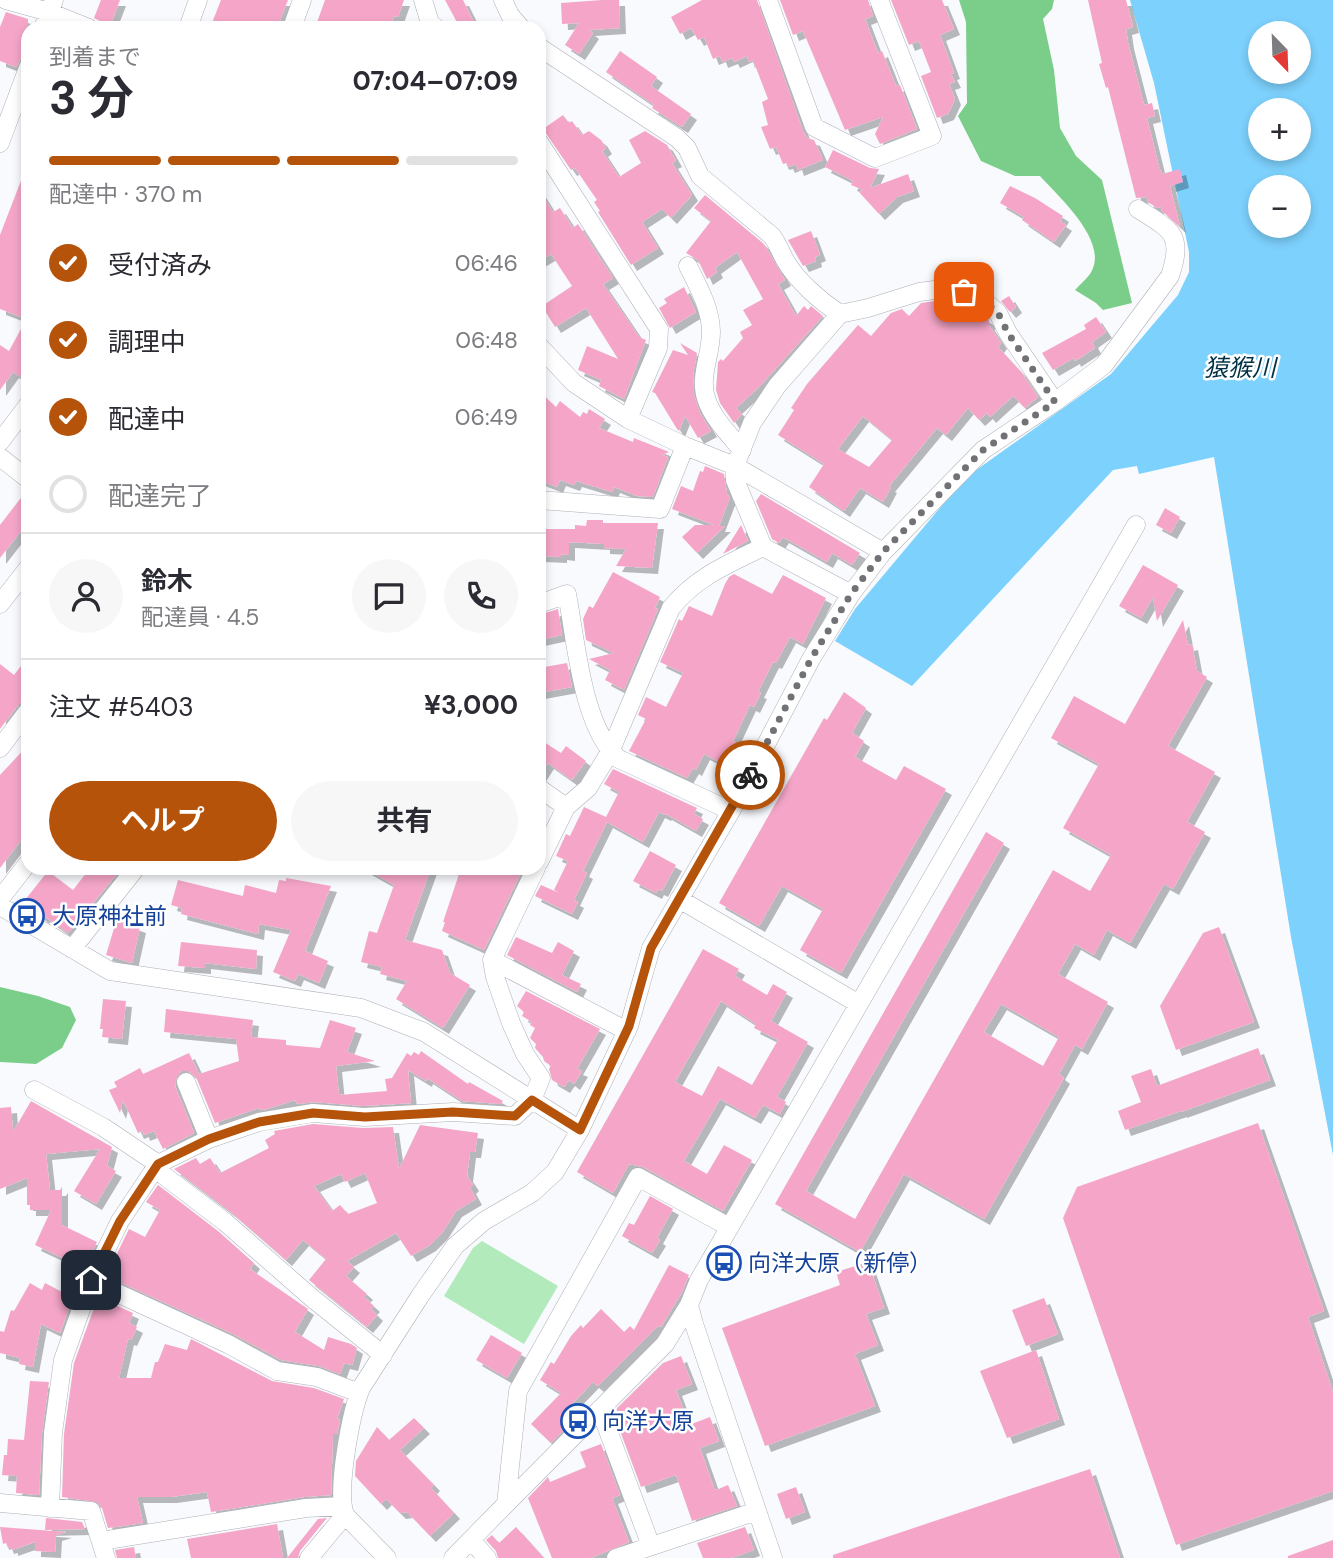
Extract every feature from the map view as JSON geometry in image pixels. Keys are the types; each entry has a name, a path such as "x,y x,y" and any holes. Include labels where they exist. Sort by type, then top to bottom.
{"street":[{"path":"6,0 70,21"},
{"path":"190,21 198,0"},
{"path":"294,21 302,0"},
{"path":"423,0 429,21"},
{"path":"503,0 515,21"},
{"path":"768,0 814,127 875,158 932,136 879,0"},
{"path":"546,52 677,138 687,148 700,176 772,236 786,261 809,288 826,305 840,314"},
{"path":"1,138 21,86"},
{"path":"546,153 659,329 658,348 628,419"},
{"path":"310,1558 344,1510 346,1453 358,1395 419,1296 455,1246 484,1221 532,1193 555,1172 580,1130 627,1031 651,948 731,811 811,659 851,594 883,552 983,450 1055,402 1104,365 1170,276 1175,260 1176,242 1167,228 1138,209"},
{"path":"688,266 700,289 709,316 709,357 704,374 707,402 739,458"},
{"path":"851,594 763,547 735,480 739,458 752,423 777,386 840,314 919,292 942,289 964,292 988,304 998,313 1008,333 1055,402"},
{"path":"546,353 574,383 628,419 685,446 739,458 883,552"},
{"path":"0,442 21,414"},
{"path":"546,501 660,509 685,446"},
{"path":"0,457 21,474"},
{"path":"453,1558 665,1344 689,1305 699,1280 729,1227 1136,526"},
{"path":"546,848 566,807 588,788 611,752 671,608 685,591 713,572 763,547"},
{"path":"0,604 21,577"},
{"path":"546,602 567,594 587,699 596,727 611,752 619,759 731,811"},
{"path":"0,748 21,720"},
{"path":"546,793 566,807"},
{"path":"0,899 21,872"},
{"path":"72,949 130,875"},
{"path":"50,1508 57,1389 63,1360 91,1280 120,1221 156,1166 209,1139 259,1122 313,1113 365,1117 453,1112 515,1116 532,1100 541,1078 524,1054 511,1023 492,960 533,875"},
{"path":"679,899 859,1004"},
{"path":"0,906 110,971 361,1008 424,1032 580,1130"},
{"path":"492,960 627,1031"},
{"path":"186,1082 209,1139"},
{"path":"34,1090 103,1127 156,1166 312,1298 383,1354"},
{"path":"506,1504 518,1391 638,1177 729,1227"},
{"path":"91,1280 228,1344 278,1371 317,1377 358,1395"},
{"path":"689,1305 773,1558"},
{"path":"600,1409 651,1546"},
{"path":"0,1503 91,1511 104,1549 306,1508 344,1510 387,1558"},
{"path":"616,1558 757,1511"},
{"path":"471,1540 487,1558"}],"green space":[{"path":"959,0 1054,0 1052,9 1043,19 1054,70 1060,128 1076,156 1102,180 1132,303 1103,310 1075,290 1090,274 1095,262 1094,249 1080,221 1040,176 1015,176 981,161 958,116 967,103 966,22"},
{"path":"0,987 70,1007 76,1020 62,1048 36,1064 0,1062"},
{"path":"482,1241 558,1286 524,1344 444,1296 473,1248"}],"water":[{"name":"猿猴川","path":"1130,0 1333,0 1333,1155 1291,937 1214,457 1139,474 1137,466 1113,470 912,686 835,641 855,609 965,478 1111,374 1178,295 1189,272 1189,252 1154,83"}],"building":[{"path":"101,0 120,0 112,21 94,18"},
{"path":"221,0 288,0 280,21 213,21"},
{"path":"325,0 404,0 398,17 394,16 392,21 318,21"},
{"path":"445,0 463,0 474,21 456,21"},
{"path":"619,0 620,28 589,30 593,33 579,54 565,45 579,23 562,24 561,3"},
{"path":"702,0 757,0 803,131 807,138 814,140 823,160 798,170 796,164 789,167 787,163 783,164 776,147 770,149 761,127 768,125 762,102 768,99 753,60 749,62 747,56 734,62 732,58 722,62 720,56 713,59 704,37 698,40 691,28 680,34 671,17"},
{"path":"780,0 868,0 873,16 865,19 878,53 882,51 896,86 900,85 917,129 880,144 875,134 883,117 845,130 803,31 793,35"},
{"path":"891,0 942,0 954,29 940,35 955,82 949,84 955,99 948,114 937,118 921,76 931,72 919,41 909,45"},
{"path":"1088,0 1126,0 1133,27 1126,29 1128,43 1144,105 1152,103 1155,116 1147,118 1159,167 1162,174 1180,169 1183,182 1170,186 1180,227 1161,207 1157,208 1148,202 1147,197 1136,198 1108,87 1106,88 1099,64 1102,63"},
{"path":"6,12 28,19 21,21 21,60 16,67 0,61 0,27"},
{"path":"620,51 657,77 651,86 691,114 682,127 652,108 654,105 606,72"},
{"path":"563,115 569,123 572,121 582,135 589,131 601,140 606,148 602,151 619,177 641,163 629,140 645,131 667,145 676,161 672,163 692,195 671,218 662,209 642,222 658,248 631,265 598,212 600,211 594,202 597,200 575,168 571,170 546,133 546,127"},
{"path":"833,150 870,168 879,169 870,188 908,174 914,191 897,197 879,214 859,192 863,190 851,185 853,181 825,167"},
{"path":"21,181 21,317 0,309 0,235"},
{"path":"1010,186 1063,216 1060,221 1066,225 1054,242 1022,220 1024,217 1000,203"},
{"path":"705,195 764,244 785,280 778,284 796,316 804,306 808,310 811,306 823,316 760,386 736,408 742,414 734,423 720,403 716,390 718,362 721,359 723,361 743,338 740,332 752,325 743,310 763,299 737,252 715,268 717,272 707,279 698,260 686,253 711,221 694,208"},
{"path":"546,201 553,212 560,208 573,228 578,224 613,278 603,284 639,337 646,340 624,399 599,386 601,380 578,370 587,346 618,359 586,308 555,327 546,312 546,303 572,286 551,254 546,257"},
{"path":"811,231 820,255 815,257 816,261 803,266 788,240"},
{"path":"684,287 696,312 670,328 659,308 667,303 664,299"},
{"path":"1009,296 1016,307 1010,312 1001,301"},
{"path":"942,300 957,314 965,305 989,320 989,325 1001,343 998,347 1021,372 1038,397 1025,408 1013,396 990,417 987,413 979,420 968,408 946,435 937,428 889,486 891,487 883,502 860,488 844,511 809,487 824,464 778,435 807,384 858,325 871,336 891,313 902,309 909,316 921,303","holes":["863,416 892,440 869,467 838,449"]},
{"path":"1096,317 1106,332 1092,342 1095,348 1075,361 1074,358 1053,370 1042,353 1086,329 1084,325"},
{"path":"21,329 21,377 13,372 0,390 0,345 9,351"},
{"path":"680,343 697,353 693,375 694,395 700,413 711,431 698,438 685,416 679,431 677,429 652,392 673,350 688,355"},
{"path":"546,398 556,407 560,401 580,417 583,412 587,414 589,409 605,419 599,428 633,442 634,438 669,452 662,455 668,457 653,497 637,496 614,487 612,492 576,481 574,485 560,480 557,487 546,483"},
{"path":"705,466 724,474 727,494 730,497 719,526 725,526 697,553 682,537 695,525 714,525 672,509 681,486 693,491 700,471 703,472"},
{"path":"761,494 860,553 852,565 832,553 827,562 783,537 779,543 772,539 756,501"},
{"path":"21,498 21,531 0,558 0,525"},
{"path":"1165,508 1180,517 1171,533 1156,525"},
{"path":"587,520 603,520 603,523 658,523 652,568 616,566 626,549 604,548 604,544 569,542 569,555 546,556 546,529 575,529 575,525 586,526"},
{"path":"741,525 748,541 723,554"},
{"path":"1143,565 1178,585 1157,621 1153,597 1141,618 1119,606"},
{"path":"613,572 660,597 655,608 658,609 624,690 605,680 610,670 589,659 614,653 586,640 583,619 589,606 593,608"},
{"path":"734,574 772,594 783,575 826,598 803,644 790,637 776,663 773,662 758,692 761,693 754,707 750,705 733,741 742,746 731,768 704,754 696,770 693,768 687,778 629,751 646,719 638,715 646,697 666,707 683,673 660,662 679,619 682,621 689,606 712,616 725,584"},
{"path":"558,609 562,635 546,638 546,613"},
{"path":"1183,620 1188,645 1192,644 1197,671 1207,677 1168,746 1215,772 1187,822 1205,832 1173,889 1164,884 1130,943 1107,930 1094,955 1075,944 1058,974 1108,1002 1082,1049 1075,1045 1059,1074 1064,1078 984,1219 904,1174 860,1252 775,1204 986,832 1004,843 806,1191 855,1219 1053,870 1090,891 1111,855 1063,828 1099,764 1051,738 1074,696 1125,724","holes":["1001,1004 1059,1037 1043,1066 984,1032"]},
{"path":"567,663 572,687 546,692 546,667"},
{"path":"0,664 14,675 21,666 21,703 0,729"},
{"path":"844,692 866,708 852,733 864,741 855,757 896,780 904,766 946,789 841,973 800,950 823,909 782,886 759,926 719,903 824,718 827,720"},
{"path":"546,743 561,753 566,746 586,761 572,780 548,763 546,766"},
{"path":"21,752 21,840 0,868 0,775"},
{"path":"613,769 697,808 694,814 703,819 696,831 659,812 643,842 607,822 583,871 587,873 574,900 578,902 572,914 535,896 541,885 559,893 554,890 568,861 556,856 566,834 570,836 584,807 606,817 619,792 604,784"},
{"path":"650,851 676,865 662,891 658,889 656,893 633,881"},
{"path":"45,875 53,875 73,890 85,875 116,875 68,933 44,916 43,918 25,900"},
{"path":"376,875 428,875 405,940 442,950 450,973 470,985 443,1028 396,999 407,981 380,974 382,967 361,962 369,931 377,933 394,885"},
{"path":"459,875 520,875 484,950 442,931"},
{"path":"286,878 331,886 305,951 328,961 319,983 298,974 295,981 273,972 291,930 259,924 258,934 181,914 182,908 171,905 178,880 243,896 245,885 276,893 279,880 286,881"},
{"path":"118,915 132,919 131,924 140,927 132,963 106,955"},
{"path":"1219,927 1254,1022 1176,1050 1160,1006 1203,933"},
{"path":"516,937 552,953 558,942 574,951 562,975 581,984 577,992 507,955"},
{"path":"181,942 257,950 256,969 205,963 205,968 178,966"},
{"path":"703,949 739,969 735,976 767,995 773,984 787,992 771,1021 808,1042 777,1097 786,1102 780,1114 763,1105 755,1118 720,1099 684,1161 707,1174 724,1145 752,1160 723,1211 643,1167 629,1164 613,1193 577,1172","holes":["721,1001 756,1024 754,1028 778,1040 752,1085 718,1066 702,1096 675,1082"]},
{"path":"526,991 600,1029 577,1069 582,1071 574,1084 569,1080 564,1087 552,1080 549,1069 551,1066 535,1048 536,1044 530,1038 535,1028 530,1025 532,1022 522,1016 524,1012 517,1006"},
{"path":"103,999 126,1001 122,1039 102,1037 103,1029 100,1029"},
{"path":"166,1009 253,1020 251,1037 286,1040 286,1045 320,1048 330,1020 356,1028 347,1052 375,1061 336,1066 339,1095 387,1091 385,1079 392,1078 407,1053 411,1056 414,1052 419,1055 421,1051 468,1084 469,1082 503,1101 501,1104 462,1101 427,1078 426,1081 408,1070 411,1103 364,1106 314,1102 297,1104 295,1100 267,1109 259,1108 215,1123 196,1077 188,1071 182,1071 177,1076 175,1086 194,1133 163,1149 154,1131 144,1135 143,1131 138,1133 123,1100 120,1113 109,1090 117,1087 114,1082 140,1068 143,1074 189,1053 199,1074 239,1061 236,1039 164,1032"},
{"path":"1258,1048 1270,1080 1125,1130 1118,1111 1141,1102 1131,1076 1151,1069 1157,1086"},
{"path":"31,1101 112,1147 107,1166 116,1171 96,1204 74,1191 100,1149 46,1154 50,1190 60,1190 62,1187 62,1225 97,1242 80,1277 60,1333 41,1324 33,1367 19,1364 20,1358 0,1353 0,1331 4,1332 11,1310 14,1311 30,1283 42,1290 45,1283 64,1293 70,1293 84,1268 35,1245 51,1210 30,1210 30,1205 27,1205 27,1178 0,1189 0,1108 11,1107 13,1132"},
{"path":"1258,1123 1324,1311 1308,1317 1333,1392 1333,1491 1176,1545 1063,1218 1077,1187"},
{"path":"313,1124 363,1128 393,1127 399,1169 420,1125 478,1133 475,1152 470,1152 467,1176 473,1185 470,1188 476,1199 456,1211 442,1233 430,1245 411,1256 396,1233 347,1261 354,1267 346,1276 367,1294 364,1297 374,1306 371,1309 377,1315 367,1327 309,1280 326,1259 303,1240 286,1260 232,1213 174,1169 196,1158 200,1164 210,1158 220,1173 269,1148 265,1140 275,1134 274,1131","holes":["365,1173 377,1203 348,1214 340,1205 332,1211 314,1186 341,1174 345,1182"]},
{"path":"158,1185 218,1231 254,1263 250,1269 308,1309 295,1332 324,1350 328,1337 357,1348 352,1365 344,1363 340,1374 319,1366 281,1360 233,1334 106,1276 129,1229 145,1237 160,1210 146,1202"},
{"path":"650,1196 673,1209 652,1253 622,1236 629,1223 634,1225"},
{"path":"868,1262 884,1308 866,1314 878,1345 855,1354 875,1406 765,1446 722,1328 840,1285 836,1272"},
{"path":"669,1265 689,1275 661,1327 658,1326 598,1386 593,1382 566,1410 575,1419 551,1443 531,1424 561,1393 540,1380 551,1362 554,1364 581,1325 583,1328 601,1309 624,1332 630,1326 634,1330"},
{"path":"98,1297 133,1313 129,1323 137,1327 131,1340 128,1339 119,1378 151,1378 155,1362 158,1362 165,1344 187,1350 191,1339 272,1381 314,1388 344,1399 337,1419 340,1420 337,1434 333,1434 331,1495 211,1512 207,1492 171,1497 137,1497 143,1523 108,1528 102,1508 97,1502 62,1497 64,1434 74,1363"},
{"path":"1044,1298 1058,1334 1026,1346 1012,1310"},
{"path":"491,1335 522,1353 507,1378 476,1360"},
{"path":"1036,1350 1059,1419 1007,1438 980,1371"},
{"path":"681,1356 692,1384 676,1390 689,1425 710,1417 719,1441 700,1448 714,1488 716,1490 728,1485 737,1506 692,1521 676,1475 641,1487 613,1412 663,1363"},
{"path":"30,1381 49,1382 42,1433 39,1495 16,1493 17,1476 2,1475 8,1439 24,1440"},
{"path":"414,1418 424,1428 400,1450 434,1485 431,1488 454,1513 430,1536 407,1512 400,1513 386,1499 381,1504 355,1476 356,1461 377,1427 389,1440"},
{"path":"601,1444 620,1495 612,1498 629,1542 591,1558 552,1558 528,1498 548,1477 550,1482 586,1467 580,1452"},
{"path":"1090,1469 1120,1558 833,1558 833,1555"},
{"path":"796,1487 805,1512 786,1519 777,1494"},
{"path":"46,1518 82,1522 85,1529 45,1530"},
{"path":"327,1518 300,1551 298,1558 287,1558 318,1519"},
{"path":"277,1524 283,1558 191,1558 187,1539"},
{"path":"0,1527 66,1532 56,1535 55,1552 35,1551 35,1542 12,1550 6,1543 3,1544"},
{"path":"516,1527 544,1558 498,1558 496,1551 486,1540 492,1535 499,1543"},
{"path":"745,1527 754,1550 731,1558 703,1558 697,1543"},
{"path":"1333,1540 1333,1558 1288,1558 1288,1556"},
{"path":"134,1547 136,1558 117,1558 115,1550"}],"way so far":[{"path":"750,775 811,659 851,594 883,552 983,450 1055,402 1008,333 998,313 988,304 964,292"}],"place":[{"name":"大原神社前","path":"27,916"},
{"name":"向洋大原（新停）","path":"724,1263"},
{"name":"向洋大原","path":"578,1421"}],"route":[{"path":"91,1280 120,1221 158,1164 209,1139 259,1122 313,1113 365,1117 453,1112 515,1116 532,1100 580,1130 629,1026 651,948 750,775"}]}
